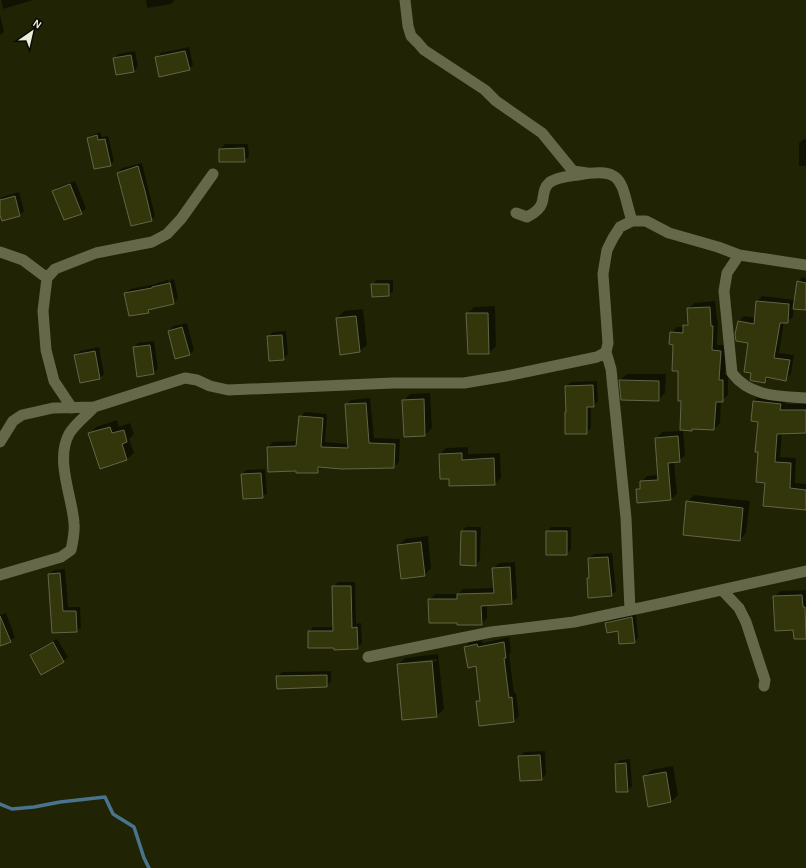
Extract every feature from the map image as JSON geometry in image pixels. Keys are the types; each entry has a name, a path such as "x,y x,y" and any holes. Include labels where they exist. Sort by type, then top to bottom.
{"street":[{"path":"405,0 408,26 411,36 424,50 484,90 496,101 542,132 573,171 587,173"},
{"path":"516,213 527,217 535,213 542,204 544,191 549,183 562,178 594,172 616,176 621,182 632,221"},
{"path":"72,408 54,381 46,350 43,311 47,278 55,270 96,253 152,242 167,234 181,219 213,174"},
{"path":"630,610 626,518 611,369 606,352 608,343 603,274 607,250 612,238 620,227 632,221 646,221 669,233 740,255 806,265"},
{"path":"0,252 23,260 47,278"},
{"path":"740,255 727,273 724,291 732,373 739,382 755,391 779,396 806,398"},
{"path":"0,442 12,421 22,415 53,408 94,407 185,378 197,380 210,386 228,390 385,383 464,383 597,357 606,352"},
{"path":"0,575 61,557 72,550 74,524 64,472 64,450 69,435 78,423 94,407"},
{"path":"368,657 492,632 574,622 806,570"},
{"path":"722,590 739,608 746,622 765,680 764,686"}],"building":[{"path":"185,51 190,70 159,77 155,57"},
{"path":"131,55 134,72 116,75 113,58"},
{"path":"97,135 98,140 105,139 111,166 94,169 87,138"},
{"path":"244,148 245,162 219,162 219,149"},
{"path":"138,166 152,221 131,226 117,173"},
{"path":"70,184 82,214 64,220 52,191"},
{"path":"15,196 20,216 2,221 0,215 0,200"},
{"path":"797,281 806,283 806,310 793,309"},
{"path":"170,283 174,304 148,310 149,313 129,316 124,293"},
{"path":"371,284 389,284 389,296 372,297"},
{"path":"756,301 789,304 788,323 780,323 774,358 790,360 786,381 766,377 765,383 753,381 750,380 751,373 744,372 748,343 736,341 735,334 738,321 754,324"},
{"path":"710,307 711,326 713,326 712,350 721,351 719,380 723,380 723,402 716,402 714,430 680,430 681,401 678,401 678,371 672,371 673,345 669,344 670,332 683,333 683,325 688,325 687,308"},
{"path":"466,313 488,313 489,354 468,354"},
{"path":"356,316 360,352 340,355 336,318"},
{"path":"182,327 190,355 175,359 168,331"},
{"path":"282,335 284,360 269,361 267,336"},
{"path":"150,345 154,374 137,377 133,347"},
{"path":"95,351 100,379 80,383 74,355"},
{"path":"619,380 659,381 659,401 621,400"},
{"path":"593,385 594,407 587,407 587,434 565,434 565,386"},
{"path":"424,399 425,436 404,437 402,400"},
{"path":"753,401 781,404 780,410 806,410 806,433 777,434 775,462 791,463 790,488 806,490 806,510 763,506 765,483 756,482 758,452 755,452 758,422 751,421"},
{"path":"366,403 369,443 395,444 394,468 342,469 318,467 318,473 296,473 296,471 268,472 267,447 296,446 299,416 323,418 321,447 348,448 345,404"},
{"path":"110,427 112,433 124,430 127,442 122,444 127,460 100,469 88,433"},
{"path":"678,436 680,462 668,463 671,500 637,503 636,489 640,489 640,481 658,480 655,438"},
{"path":"462,453 462,460 494,458 495,485 449,486 449,479 440,479 439,454"},
{"path":"261,473 263,498 243,499 241,474"},
{"path":"686,501 743,508 740,541 683,535"},
{"path":"461,531 476,531 476,566 460,565"},
{"path":"546,531 567,531 567,555 546,555"},
{"path":"421,542 425,576 401,579 397,545"},
{"path":"608,557 612,596 588,598 588,558"},
{"path":"510,567 512,604 481,606 482,625 429,623 428,599 457,599 457,594 494,593 492,568"},
{"path":"60,573 63,611 76,611 77,632 52,633 48,574"},
{"path":"332,586 351,586 352,628 357,627 358,649 334,650 334,648 308,648 308,631 333,631"},
{"path":"802,595 803,607 805,607 806,639 794,639 793,630 775,631 773,596"},
{"path":"0,616 11,642 0,646"},
{"path":"632,617 635,643 619,644 618,631 607,633 605,623"},
{"path":"53,642 64,662 41,675 30,655"},
{"path":"504,642 506,658 504,658 509,698 512,697 514,722 479,726 476,701 480,701 476,666 468,668 464,647 477,644 478,647"},
{"path":"432,661 437,717 402,720 397,664"},
{"path":"327,675 327,687 277,689 276,676"},
{"path":"540,755 542,780 520,781 518,756"},
{"path":"626,763 628,792 616,792 615,764"},
{"path":"666,772 671,802 648,807 643,776"}],"waterway":[{"path":"0,804 12,809 105,797 113,814 134,827 144,858 149,868"}]}
